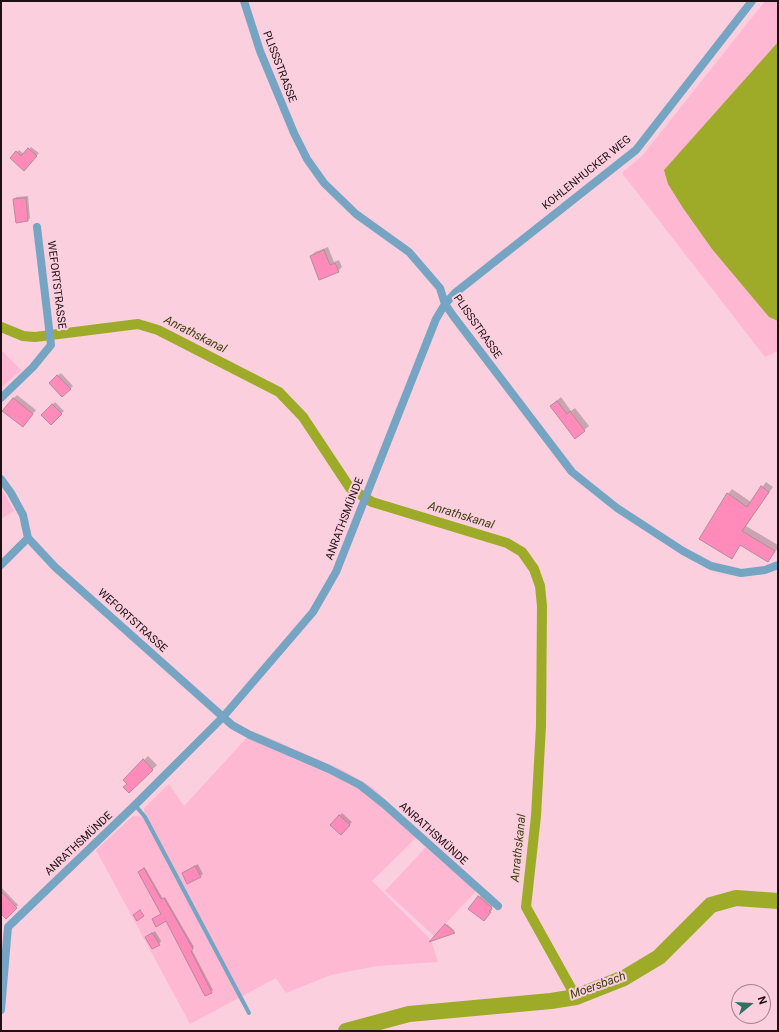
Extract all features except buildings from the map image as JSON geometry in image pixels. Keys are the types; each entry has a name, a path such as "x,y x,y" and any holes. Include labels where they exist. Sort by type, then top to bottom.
{"street":[{"name":"PLISSSTRASSE","path":"244,1 260,50 307,159 324,183 336,196 356,214 409,252 440,288 445,304 572,472 594,491 683,551 711,566 741,573 765,570 778,565"},
{"name":"KOHLENHUCKER WEG","path":"445,304 455,293 636,150 752,1"},
{"name":"WEFORTSTRASSE","path":"1,398 38,362 50,348 52,340 37,227"},
{"name":"ANRATHSMÜNDE","path":"1,1010 4,929 135,805 224,717 313,612 336,572 436,319 445,304"},
{"path":"1,479 11,493 23,515 28,538 1,565"},
{"name":"WEFORTSTRASSE","path":"28,538 55,567 224,717"},
{"name":"ANRATHSMÜNDE","path":"224,717 232,725 250,735 329,769 360,785 384,804 498,906"}],"lane":[{"path":"135,805 145,817 249,1013"}],"shaded area":[{"path":"765,1 778,1 778,42 664,170 750,293 769,317 778,321 778,351 765,357 622,173 642,156"},
{"path":"778,42 778,321 769,317 712,249 668,184 664,170"},
{"path":"1,350 21,370 1,388"},
{"path":"1,488 14,511 1,519"},
{"path":"253,731 340,769 372,787 421,833 372,881 431,940 438,962 377,966 331,975 286,993 276,978 190,1024 96,850 133,816 145,817 144,808 169,784 184,806"},
{"path":"426,847 476,891 434,936 385,891"}],"waterway":[{"name":"Anrathskanal","path":"1,327 23,336 35,337 138,324 158,330 279,392 303,417 350,488 372,502 507,543 522,552 534,569 540,586 542,606 541,726 536,816 526,907 576,997"},
{"name":"Anrathskanal","path":"346,1031 409,1014 551,1001 576,997 624,978 659,957 711,905 736,898 778,901"}],"water label":[{"name":"Moersbach","path":"598,986"}]}
